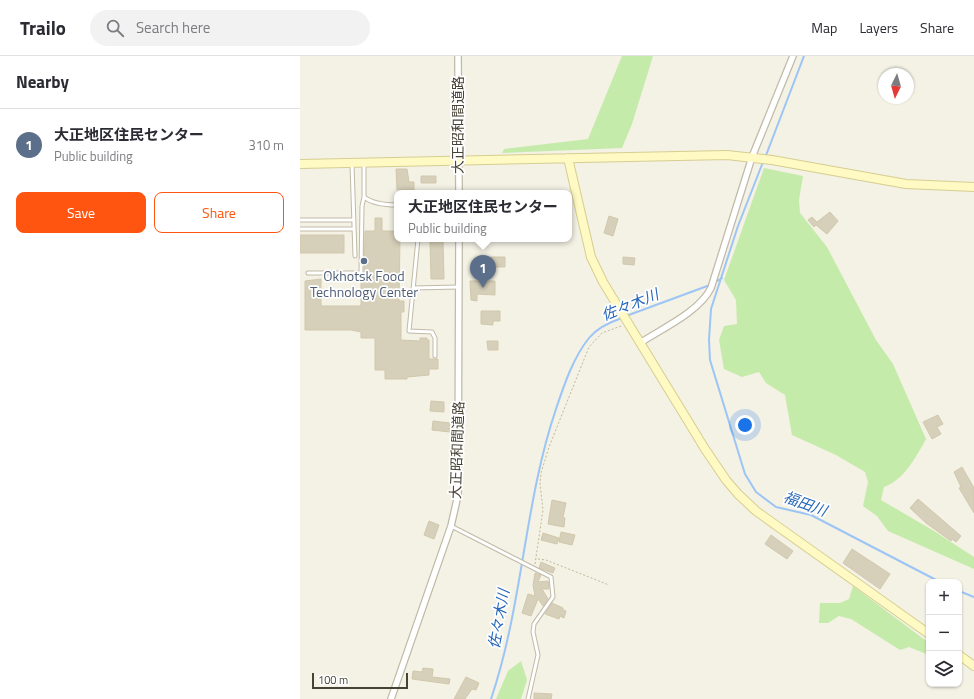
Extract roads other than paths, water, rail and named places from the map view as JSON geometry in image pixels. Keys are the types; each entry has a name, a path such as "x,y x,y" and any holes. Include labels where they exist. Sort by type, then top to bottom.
{"street":[{"name":"大正昭和間道路","path":"458,56 459,190"},
{"path":"640,343 706,299 715,279 754,158 793,56"},
{"path":"300,164 727,155 772,160 906,184 974,187"},
{"path":"568,158 591,257 640,343 705,449 726,480 738,494 756,510 926,632"},
{"name":"大正昭和間道路","path":"391,699 451,526 458,495 459,242"},
{"path":"962,657 974,666"}],"lane":[{"path":"308,273 361,273 364,162"},
{"path":"352,163 355,256"},
{"path":"364,197 374,202 394,205"},
{"path":"300,220 354,220"},
{"path":"300,229 354,229"},
{"path":"418,242 409,331 432,332 435,338 435,356"},
{"path":"413,288 459,287"},
{"path":"451,526 525,565 552,577 553,597 534,624 533,632 538,655 528,699"}],"waterway":[{"name":"佐々木川","path":"765,158 804,56"},
{"name":"福田川","path":"763,162 738,226 711,309 709,340 710,360 745,474 756,492 776,507 811,515 934,579"},
{"name":"佐々木川","path":"714,283 722,278"},
{"name":"佐々木川","path":"626,316 710,285"},
{"name":"佐々木川","path":"491,699 502,663 510,627 545,445 559,400 578,354 589,338 604,325 622,318"},
{"name":"福田川","path":"962,592 974,597"}],"place":[{"name":"Okhotsk Food Technology Center","path":"364,261"},
{"name":"大正地区住民センター","path":"483,288"}]}
